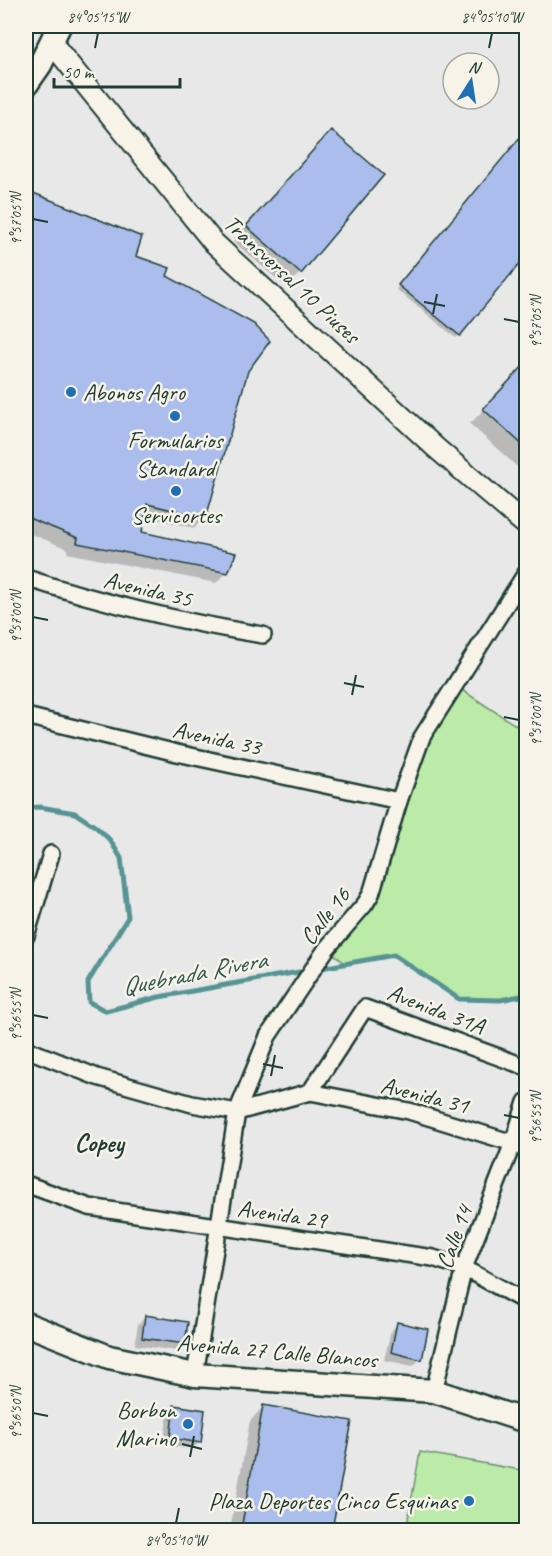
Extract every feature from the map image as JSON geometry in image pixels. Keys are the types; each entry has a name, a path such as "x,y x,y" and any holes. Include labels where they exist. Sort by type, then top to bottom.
{"main road":[{"path":"26,85 40,65 55,34"},
{"name":"Avenida 27 Calle Blancos","path":"26,1324 110,1358 195,1374 434,1391 526,1421"}],"street":[{"name":"Transversal 10 Piuses","path":"55,34 213,242 436,448 526,525"},
{"name":"Calle 16","path":"195,1374 237,1112 268,1036 327,948 371,894 399,801 422,737 526,573"},
{"name":"Avenida 35","path":"26,578 96,600 206,626 263,635"},
{"name":"Avenida 33","path":"26,716 177,753 399,801"},
{"path":"26,936 51,854"},
{"name":"Avenida 31A","path":"310,1092 363,1009 367,1008 526,1067"},
{"path":"26,1049 97,1077 192,1104 237,1112 310,1092"},
{"name":"Avenida 31","path":"310,1092 409,1111 520,1146"},
{"name":"Calle 14","path":"434,1391 465,1268 520,1146 526,1102"},
{"name":"Avenida 29","path":"26,1184 89,1207 218,1228 433,1258 465,1268 526,1302"}],"green space":[{"path":"462,690 526,732 526,995 500,1000 459,999 394,955 346,964 329,950 350,928 371,911 377,901 405,808 428,744"},
{"name":"Plaza Deportes Cinco Esquinas","path":"420,1452 526,1471 526,1530 406,1530"}],"building":[{"path":"331,130 384,175 301,274 246,226"},
{"path":"526,130 526,256 460,336 398,285"},
{"path":"26,190 142,237 136,256 170,268 167,276 254,324 270,341 248,371 206,518 147,504 142,532 236,553 228,573 77,543 78,538 26,517"},
{"path":"526,363 526,448 483,409"},
{"path":"145,1315 188,1322 185,1344 142,1338"},
{"path":"397,1322 428,1329 422,1360 391,1352"},
{"name":"Borbon Marino","path":"174,1405 205,1410 201,1443 170,1438"},
{"path":"263,1405 352,1421 332,1530 241,1530"}],"waterway":[{"name":"Quebrada Rivera","path":"26,808 40,807 75,813 110,840 121,858 128,917 88,982 89,1002 106,1011 159,997 394,955 459,999 500,1000 526,995"}],"place":[{"name":"Abonos Agro","path":"71,392"},
{"name":"Formularios Standard","path":"175,416"},
{"name":"Servicortes","path":"176,491"},
{"name":"Borbon Marino","path":"188,1424"},
{"name":"Plaza Deportes Cinco Esquinas","path":"469,1501"}],"district":[{"name":"Copey","path":"99,1142"}]}
